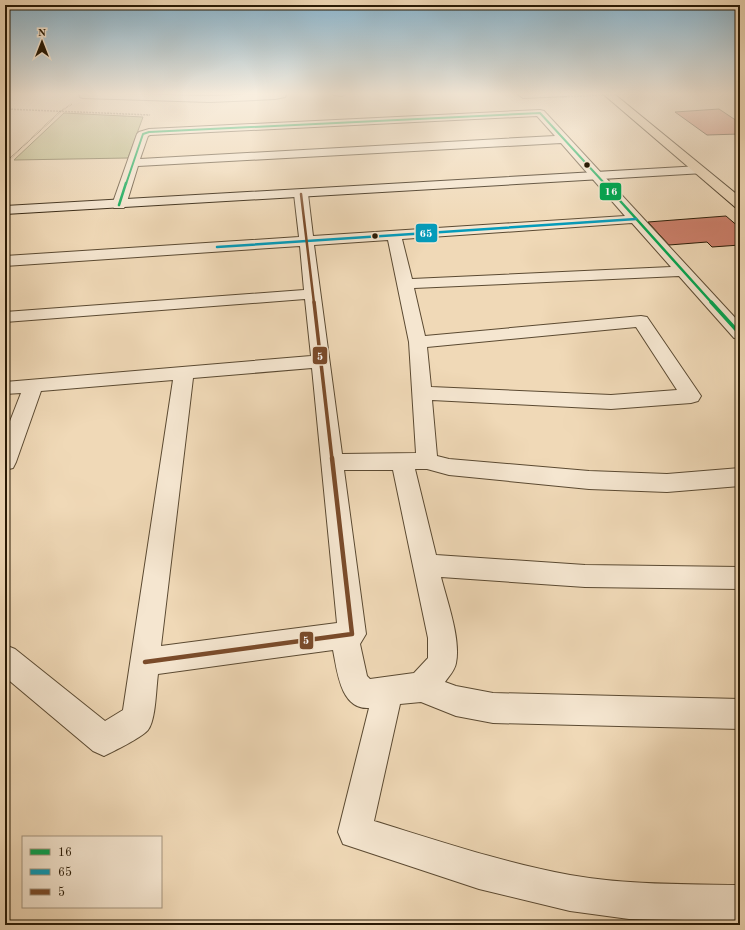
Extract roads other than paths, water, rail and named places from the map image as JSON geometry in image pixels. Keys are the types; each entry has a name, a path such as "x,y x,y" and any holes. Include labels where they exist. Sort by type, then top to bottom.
{"main road":[{"path":"659,136 740,204"}],"street":[{"path":"119,205 142,136"},
{"path":"562,136 740,334"},
{"path":"134,163 564,139"},
{"path":"5,210 119,205 700,170"},
{"path":"145,662 352,634 301,194"},
{"path":"5,261 636,219"},
{"path":"394,235 418,342 422,393 415,461 426,565 442,638 442,663 421,687"},
{"path":"405,284 683,271"},
{"path":"5,316 312,294"},
{"path":"418,342 641,321 691,396 612,402 422,393"},
{"path":"5,388 320,361"},
{"path":"5,659 104,740 137,719 184,373"},
{"path":"5,462 33,386"},
{"path":"332,462 415,461 449,467 589,480 667,483 740,477"},
{"path":"426,565 585,576 740,578"},
{"path":"344,636 354,684 366,694 421,687 456,701 493,708 740,714"},
{"path":"388,690 355,832 479,871 570,893 629,901 740,904"}]}
